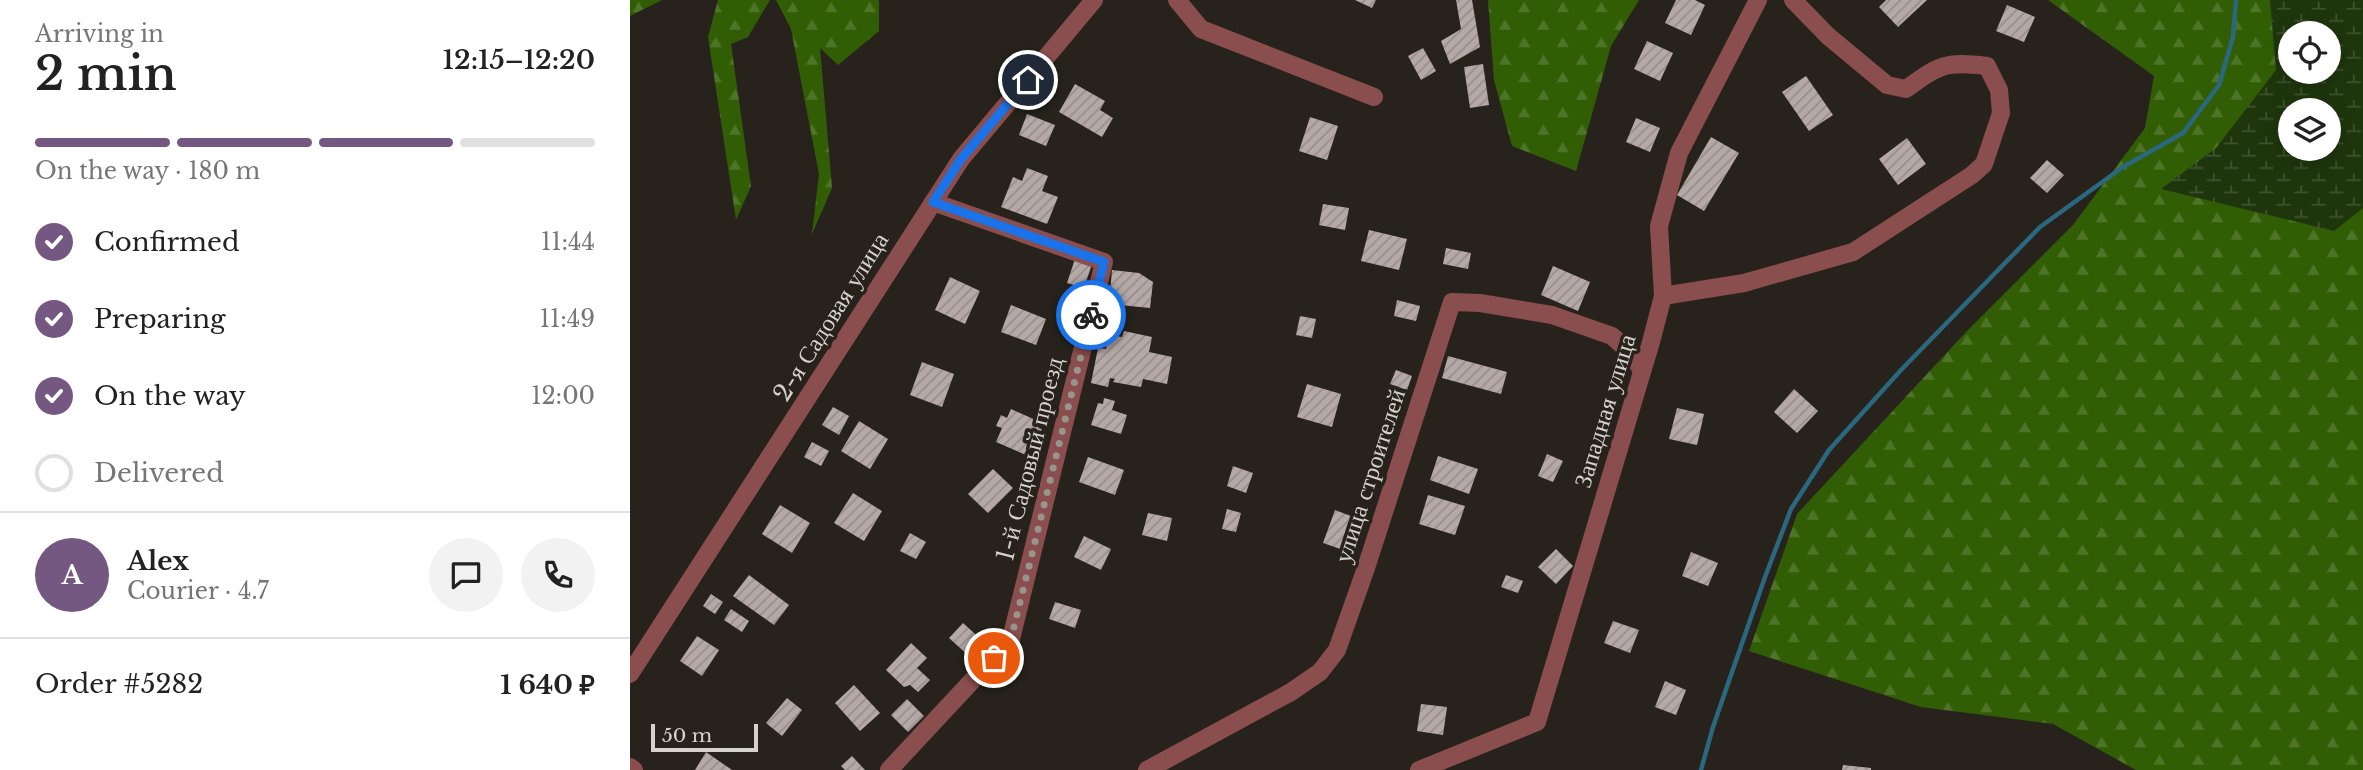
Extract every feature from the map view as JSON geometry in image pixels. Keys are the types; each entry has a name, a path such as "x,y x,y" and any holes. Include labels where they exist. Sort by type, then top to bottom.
{"street":[{"name":"2-я Садовая улица","path":"630,674 961,159 1094,0"},
{"path":"1177,0 1201,29 1374,97"},
{"name":"Западная улица","path":"1419,770 1537,722 1663,296 1659,226 1679,153 1758,0"},
{"path":"1663,296 1744,283 1853,252 1972,175 1984,164 2001,113 1999,90 1987,66 1959,63 1934,69 1906,89 1887,85 1828,36 1793,0"},
{"name":"1-й Садовый проезд","path":"889,770 1011,639 1104,262 933,202"},
{"name":"улица строителей","path":"1147,770 1291,692 1320,672 1337,650 1452,302 1479,303 1552,316 1612,336 1632,354 1642,371"}],"green space":[{"path":"630,0 662,0 630,16"},
{"path":"718,0 770,0 748,37 731,44 751,186 736,220 708,37"},
{"path":"776,0 879,0 879,31 838,65 820,48 832,188 812,234 819,174 791,29"},
{"path":"1488,0 1639,0 1611,46 1576,171 1512,146 1494,80"},
{"path":"2048,0 2363,0 2363,770 2136,770 2053,724 1921,707 1749,651 1797,514 1966,332 2073,225 2145,128 2154,76"},
{"path":"2270,0 2363,0 2363,208 2334,231 2161,189 2216,148 2276,70"}],"building":[{"path":"1355,0 1376,0 1372,8"},
{"path":"1456,0 1472,0 1480,47 1450,64 1441,41 1461,29"},
{"path":"1676,0 1695,0 1705,5 1691,35 1665,23"},
{"path":"1886,0 1927,0 1898,27 1879,7"},
{"path":"2007,5 2035,17 2024,42 1996,31"},
{"path":"1647,41 1673,53 1660,81 1634,69"},
{"path":"1423,48 1436,71 1421,80 1408,56"},
{"path":"1483,64 1489,105 1470,108 1464,67"},
{"path":"1806,76 1833,115 1809,131 1782,92"},
{"path":"1075,84 1105,101 1100,110 1113,118 1102,137 1059,112"},
{"path":"1027,114 1055,125 1046,146 1019,135"},
{"path":"1310,117 1338,126 1327,160 1299,151"},
{"path":"1636,118 1660,128 1650,152 1626,142"},
{"path":"1711,137 1739,153 1704,211 1677,195"},
{"path":"1907,138 1926,164 1898,185 1879,159"},
{"path":"2047,160 2064,175 2047,193 2030,178"},
{"path":"1027,168 1048,176 1042,191 1058,197 1047,224 1001,207 1013,177 1022,181"},
{"path":"1323,204 1349,208 1345,230 1319,225"},
{"path":"1369,230 1407,239 1399,270 1361,261"},
{"path":"1446,248 1471,253 1468,269 1443,264"},
{"path":"1075,259 1092,264 1084,288 1067,283"},
{"path":"1553,266 1590,282 1578,311 1541,295"},
{"path":"1112,270 1139,273 1153,282 1150,308 1109,304"},
{"path":"950,277 980,291 965,324 935,310"},
{"path":"1397,300 1420,306 1416,321 1394,316"},
{"path":"1011,305 1046,319 1036,345 1001,332"},
{"path":"1300,316 1316,319 1312,338 1296,335"},
{"path":"1124,331 1152,337 1149,352 1172,357 1167,384 1143,379 1141,387 1113,382 1115,379 1110,378 1108,387 1091,383 1098,348 1106,349 1109,335 1122,337"},
{"path":"1448,356 1507,372 1501,394 1442,378"},
{"path":"922,362 954,374 942,407 910,395"},
{"path":"1396,370 1412,376 1407,390 1390,384"},
{"path":"1307,384 1341,394 1332,427 1297,417"},
{"path":"1794,389 1818,411 1797,433 1774,412"},
{"path":"1104,398 1115,401 1112,410 1127,415 1121,434 1091,425 1098,403 1103,404"},
{"path":"833,407 849,416 839,435 822,425"},
{"path":"1677,408 1704,414 1697,445 1669,439"},
{"path":"1011,409 1040,422 1038,428 1042,429 1038,438 1034,437 1026,455 996,442 1002,428 996,426 1001,415 1007,418"},
{"path":"859,421 888,439 870,469 841,451"},
{"path":"812,442 829,451 821,466 804,457"},
{"path":"1547,454 1563,461 1553,482 1538,476"},
{"path":"1438,456 1478,469 1469,494 1430,480"},
{"path":"1088,457 1124,470 1115,495 1079,482"},
{"path":"1233,466 1253,473 1246,493 1227,486"},
{"path":"993,469 1013,488 988,513 968,494"},
{"path":"853,493 882,511 864,541 834,523"},
{"path":"1428,495 1465,506 1455,535 1419,524"},
{"path":"780,505 810,523 792,553 762,534"},
{"path":"1227,509 1241,513 1236,532 1222,529"},
{"path":"1335,510 1364,521 1352,553 1323,543"},
{"path":"1148,513 1172,518 1167,541 1142,535"},
{"path":"910,533 926,542 916,559 900,551"},
{"path":"1084,536 1111,549 1101,570 1074,557"},
{"path":"1556,549 1573,566 1556,584 1538,567"},
{"path":"1691,552 1718,563 1708,586 1682,576"},
{"path":"749,575 789,605 774,625 733,596"},
{"path":"1506,575 1523,581 1518,593 1501,587"},
{"path":"711,594 723,602 715,614 703,606"},
{"path":"1055,602 1081,610 1075,628 1049,619"},
{"path":"731,609 749,621 742,632 724,620"},
{"path":"1613,621 1639,630 1630,653 1604,643"},
{"path":"963,623 984,642 970,657 949,638"},
{"path":"697,636 719,650 702,676 680,661"},
{"path":"911,643 927,658 917,668 930,680 918,692 910,685 904,687 886,670"},
{"path":"1665,681 1686,690 1676,715 1655,707"},
{"path":"854,685 880,713 860,731 835,703"},
{"path":"787,698 802,710 782,736 766,723"},
{"path":"907,699 924,716 908,732 891,715"},
{"path":"1421,704 1447,707 1443,735 1417,731"},
{"path":"706,752 732,770 695,770"},
{"path":"852,756 865,770 845,770 841,766"},
{"path":"1843,765 1871,768 1871,770 1842,770"}],"waterway":[{"path":"1701,770 1713,727 1791,509 1829,450 1901,370 2040,227 2123,167 2183,133 2219,85 2233,37 2236,0"}],"way so far":[{"path":"994,658 1011,639 1091,315"}],"route":[{"path":"1028,80 961,159 933,202 1104,262 1091,315"}]}
